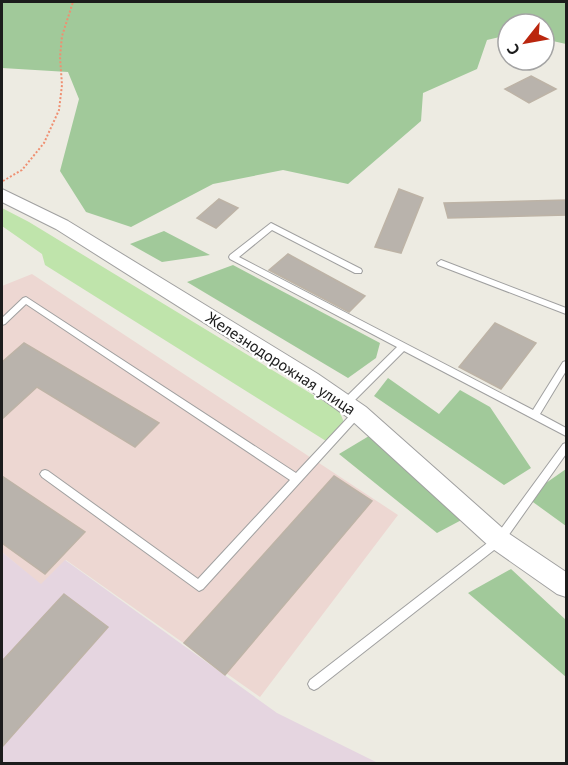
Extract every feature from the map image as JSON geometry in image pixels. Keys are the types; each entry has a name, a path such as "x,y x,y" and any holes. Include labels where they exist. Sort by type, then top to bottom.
{"street":[{"name":"Железнодорожная улица","path":"2,195 62,225 301,374 351,409 499,540 567,586"}],"lane":[{"path":"358,271 271,226 233,257 567,432"},
{"path":"441,263 567,311"},
{"path":"2,322 26,300 297,479"},
{"path":"45,474 199,586 297,479 403,346"},
{"path":"535,415 567,364"},
{"path":"314,684 499,540 567,447"}],"path":[{"path":"2,182 22,170 44,142 59,110 62,85 60,57 62,36 73,2"}],"shaded area":[{"path":"32,274 398,515 260,697 66,560 41,585 2,552 2,286"},
{"path":"2,552 41,584 65,560 277,713 378,763 2,763"}],"green space":[{"path":"2,2 566,2 566,44 556,42 556,12 496,12 496,38 487,40 477,69 423,93 421,121 348,184 283,170 213,184 131,227 86,212 60,171 79,99 68,72 2,68"},
{"path":"2,208 29,222 338,410 344,429 338,441 334,446 45,265 42,254 2,226"},
{"path":"164,231 210,255 162,262 130,244"},
{"path":"233,265 380,343 376,358 348,378 187,282"},
{"path":"388,378 439,414 460,390 490,407 531,468 504,485 374,396"},
{"path":"369,436 469,516 437,533 339,454"},
{"path":"566,469 566,526 526,497"},
{"path":"511,569 566,620 566,677 468,593"}],"building":[{"path":"531,76 556,89 529,103 505,89"},
{"path":"399,189 423,198 401,253 375,247"},
{"path":"219,199 238,208 216,228 197,218"},
{"path":"567,200 567,215 448,218 444,203"},
{"path":"288,254 365,296 349,312 269,270"},
{"path":"495,323 536,343 501,389 459,367"},
{"path":"24,343 159,423 135,447 37,387 2,419 2,362"},
{"path":"2,476 85,532 45,574 2,543"},
{"path":"334,476 372,501 225,675 184,643"},
{"path":"64,594 108,627 2,747 2,661"}]}
